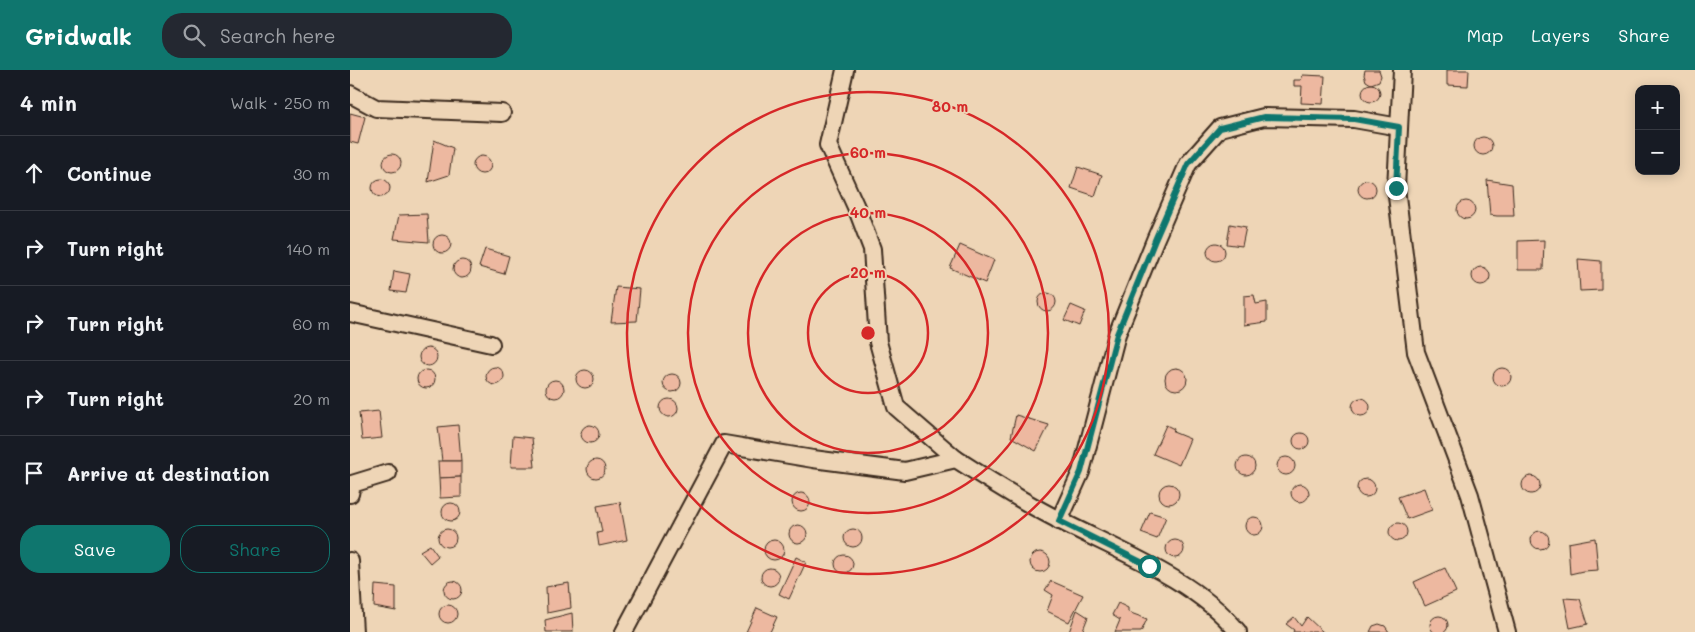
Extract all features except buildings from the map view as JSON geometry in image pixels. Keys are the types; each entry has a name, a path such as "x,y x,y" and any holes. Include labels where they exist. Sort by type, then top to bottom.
{"street":[{"path":"845,70 828,145 856,207 872,249 878,342 896,407 956,459 1059,521 1149,566 1193,591 1231,623 1238,632"},
{"path":"1402,70 1396,188 1416,352 1470,495 1507,632"},
{"path":"350,94 376,108 502,113"},
{"path":"1059,521 1081,472 1117,334 1188,164 1220,128 1264,117 1354,119 1399,127"},
{"path":"350,313 491,344"},
{"path":"624,632 724,444 813,459 905,471 956,459"},
{"path":"350,494 352,484 388,472"},
{"path":"350,561 354,632"}],"route":[{"path":"1149,566 1059,521 1081,472 1117,334 1188,164 1220,128 1264,117 1354,119 1399,127 1396,188"}]}
